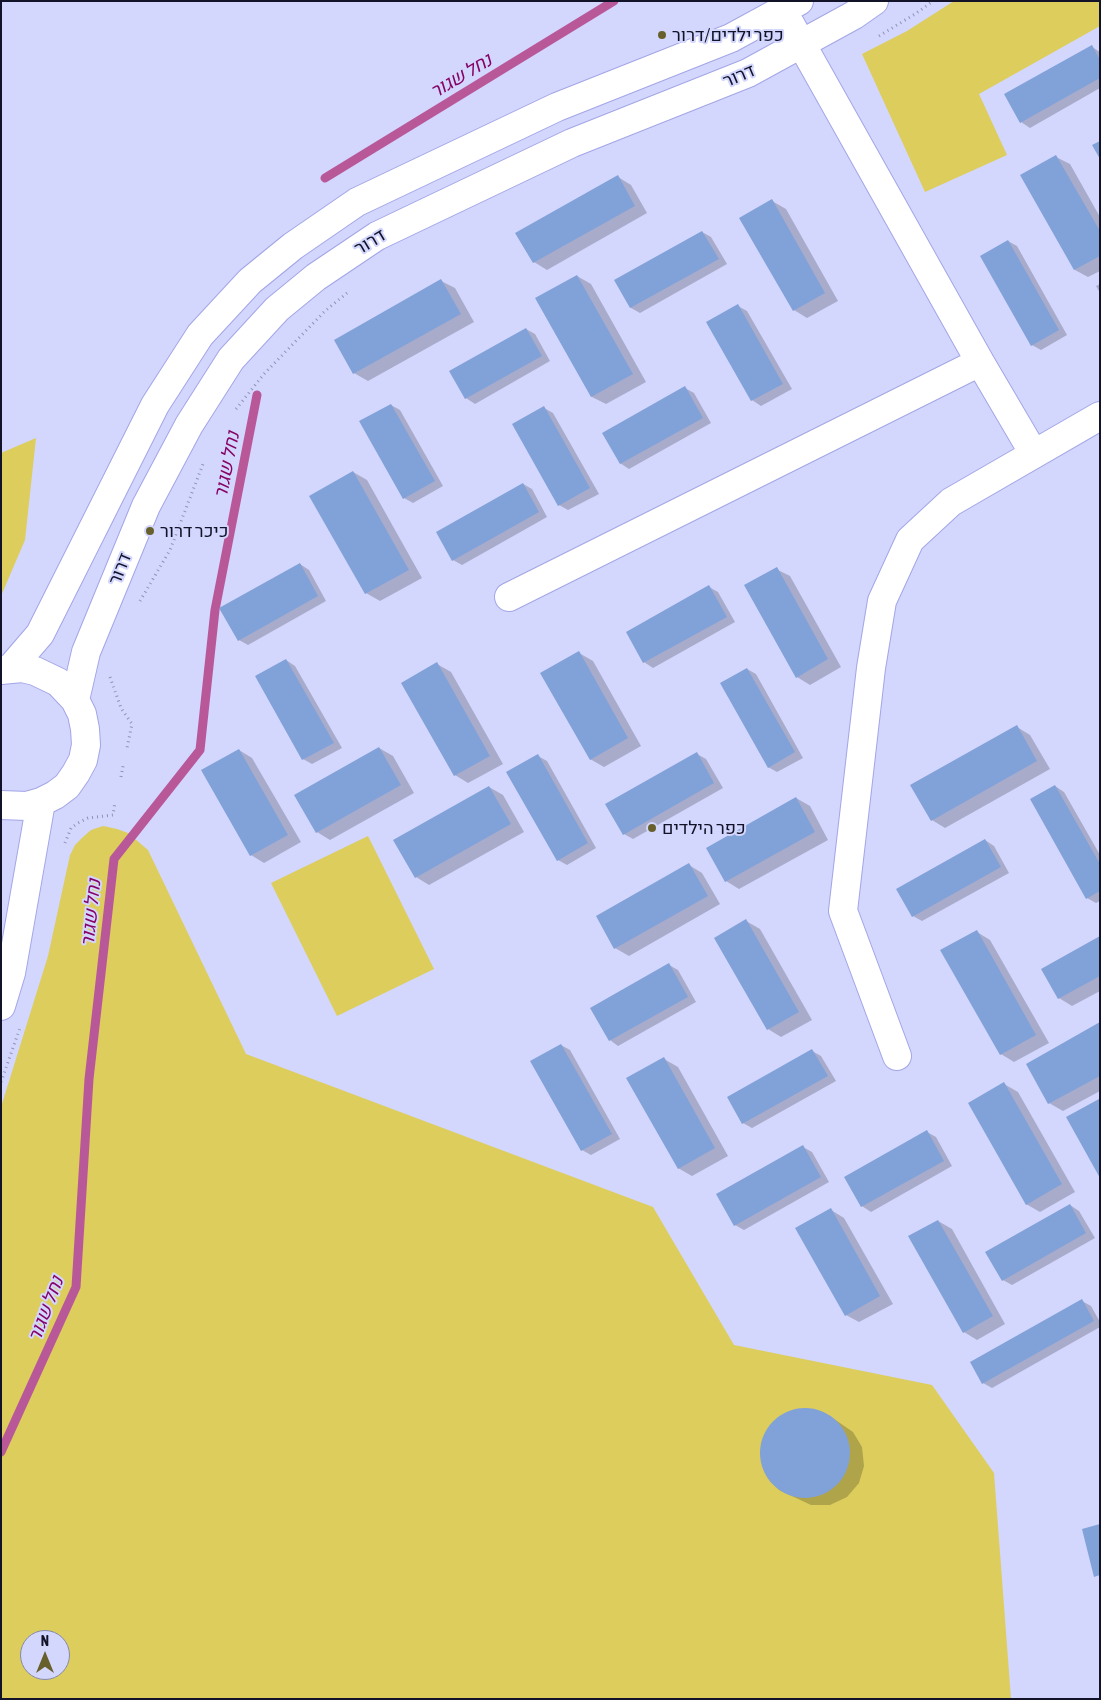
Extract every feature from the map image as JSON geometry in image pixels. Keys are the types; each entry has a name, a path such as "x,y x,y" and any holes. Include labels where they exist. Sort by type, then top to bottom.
{"street":[{"name":"דרור","path":"75,700 86,652 146,506 189,425 231,359 277,310 316,277 377,236 572,143 748,73 854,15 874,1"},
{"path":"6,670 40,634 155,405 200,335 250,281 293,246 357,202 557,107 731,38 791,6 801,45 1034,454"},
{"path":"509,597 980,362"},
{"path":"897,1056 843,911 871,668 882,601 910,540 950,502 1100,416"},
{"path":"1,805 27,806 55,795 67,786 76,773 86,745 82,714 75,700 58,682 47,675 29,669 6,670"},
{"path":"1,1006 11,973 41,802"}],"path":[{"path":"875,38 933,1"},
{"path":"234,412 264,374 325,311 348,293"},
{"path":"140,601 170,550 206,458"},
{"path":"109,674 121,708 132,724 127,748"},
{"path":"121,777 123,766"}],"shaded area":[{"path":"954,1 1100,1 1100,26 979,94 1007,155 925,192 862,54 907,31"},
{"path":"36,438 25,540 1,596 1,453"},
{"path":"103,826 128,833 148,850 246,1054 653,1207 734,1345 932,1385 994,1473 1011,1699 1,1699 1,1107 48,956 70,855 75,845 91,830"},
{"path":"368,836 434,969 337,1016 271,883"}],"building":[{"path":"1092,45 1100,60 1100,78 1020,123 1004,94"},
{"path":"1100,141 1100,159 1092,145"},
{"path":"1056,155 1100,231 1100,256 1074,270 1020,175"},
{"path":"618,175 635,206 533,263 515,233"},
{"path":"772,199 825,293 793,311 739,218"},
{"path":"702,231 719,259 630,308 614,280"},
{"path":"1008,240 1059,330 1031,346 980,256"},
{"path":"577,275 633,374 591,397 535,298"},
{"path":"441,279 461,314 353,374 334,340"},
{"path":"738,304 783,384 751,401 706,322"},
{"path":"526,328 542,356 465,399 449,371"},
{"path":"685,386 703,418 620,464 602,433"},
{"path":"391,404 435,481 403,499 359,421"},
{"path":"544,406 590,488 558,506 512,424"},
{"path":"353,471 409,570 365,594 309,496"},
{"path":"523,483 539,512 452,561 436,532"},
{"path":"300,563 318,596 238,641 219,608"},
{"path":"777,567 828,659 796,678 744,585"},
{"path":"709,585 727,617 643,663 626,632"},
{"path":"579,651 628,738 590,760 540,673"},
{"path":"286,659 334,743 302,760 255,676"},
{"path":"437,662 490,756 454,776 401,683"},
{"path":"747,668 795,752 768,768 720,683"},
{"path":"1017,725 1037,761 931,821 910,785"},
{"path":"379,747 401,785 316,833 294,795"},
{"path":"239,749 288,835 250,856 201,770"},
{"path":"697,752 714,783 623,835 605,804"},
{"path":"538,754 588,843 557,861 506,772"},
{"path":"1055,785 1100,864 1100,891 1086,899 1030,799"},
{"path":"489,786 511,824 415,878 393,840"},
{"path":"796,797 815,832 725,882 706,848"},
{"path":"985,839 1001,867 912,917 896,889"},
{"path":"689,863 708,896 614,949 596,916"},
{"path":"746,919 799,1012 767,1030 714,938"},
{"path":"977,930 1036,1035 1000,1055 940,950"},
{"path":"1100,936 1100,976 1058,999 1041,969"},
{"path":"669,963 688,997 609,1041 590,1008"},
{"path":"1100,1022 1100,1076 1048,1104 1026,1064"},
{"path":"561,1044 612,1134 581,1151 530,1061"},
{"path":"812,1049 828,1076 742,1124 727,1097"},
{"path":"664,1057 715,1148 678,1169 626,1078"},
{"path":"1004,1082 1062,1184 1026,1205 968,1103"},
{"path":"1099,1099 1100,1101 1100,1178 1066,1117"},
{"path":"927,1130 944,1161 861,1207 844,1177"},
{"path":"803,1145 821,1177 734,1226 716,1194"},
{"path":"1070,1204 1086,1233 1002,1281 985,1252"},
{"path":"831,1208 880,1296 845,1316 795,1228"},
{"path":"938,1220 993,1316 963,1333 908,1236"},
{"path":"1082,1299 1094,1321 982,1384 970,1362"},
{"path":"805,1408 822,1411 837,1421 847,1436 850,1453 847,1470 837,1485 822,1495 805,1498 788,1495 773,1485 763,1470 760,1453 763,1436 773,1421 788,1411"},
{"path":"1100,1524 1100,1575 1094,1577 1082,1529"}],"waterway":[{"name":"נחל שגור","path":"325,178 614,1"},
{"name":"נחל שגור","path":"1,1452 76,1287 89,1079 114,859 200,750 215,610 257,395"}],"place":[{"name":"כפר ילדים/דרור","path":"662,35"},
{"name":"כיכר דרור","path":"150,531"},
{"name":"כפר הילדים","path":"652,828"}]}
